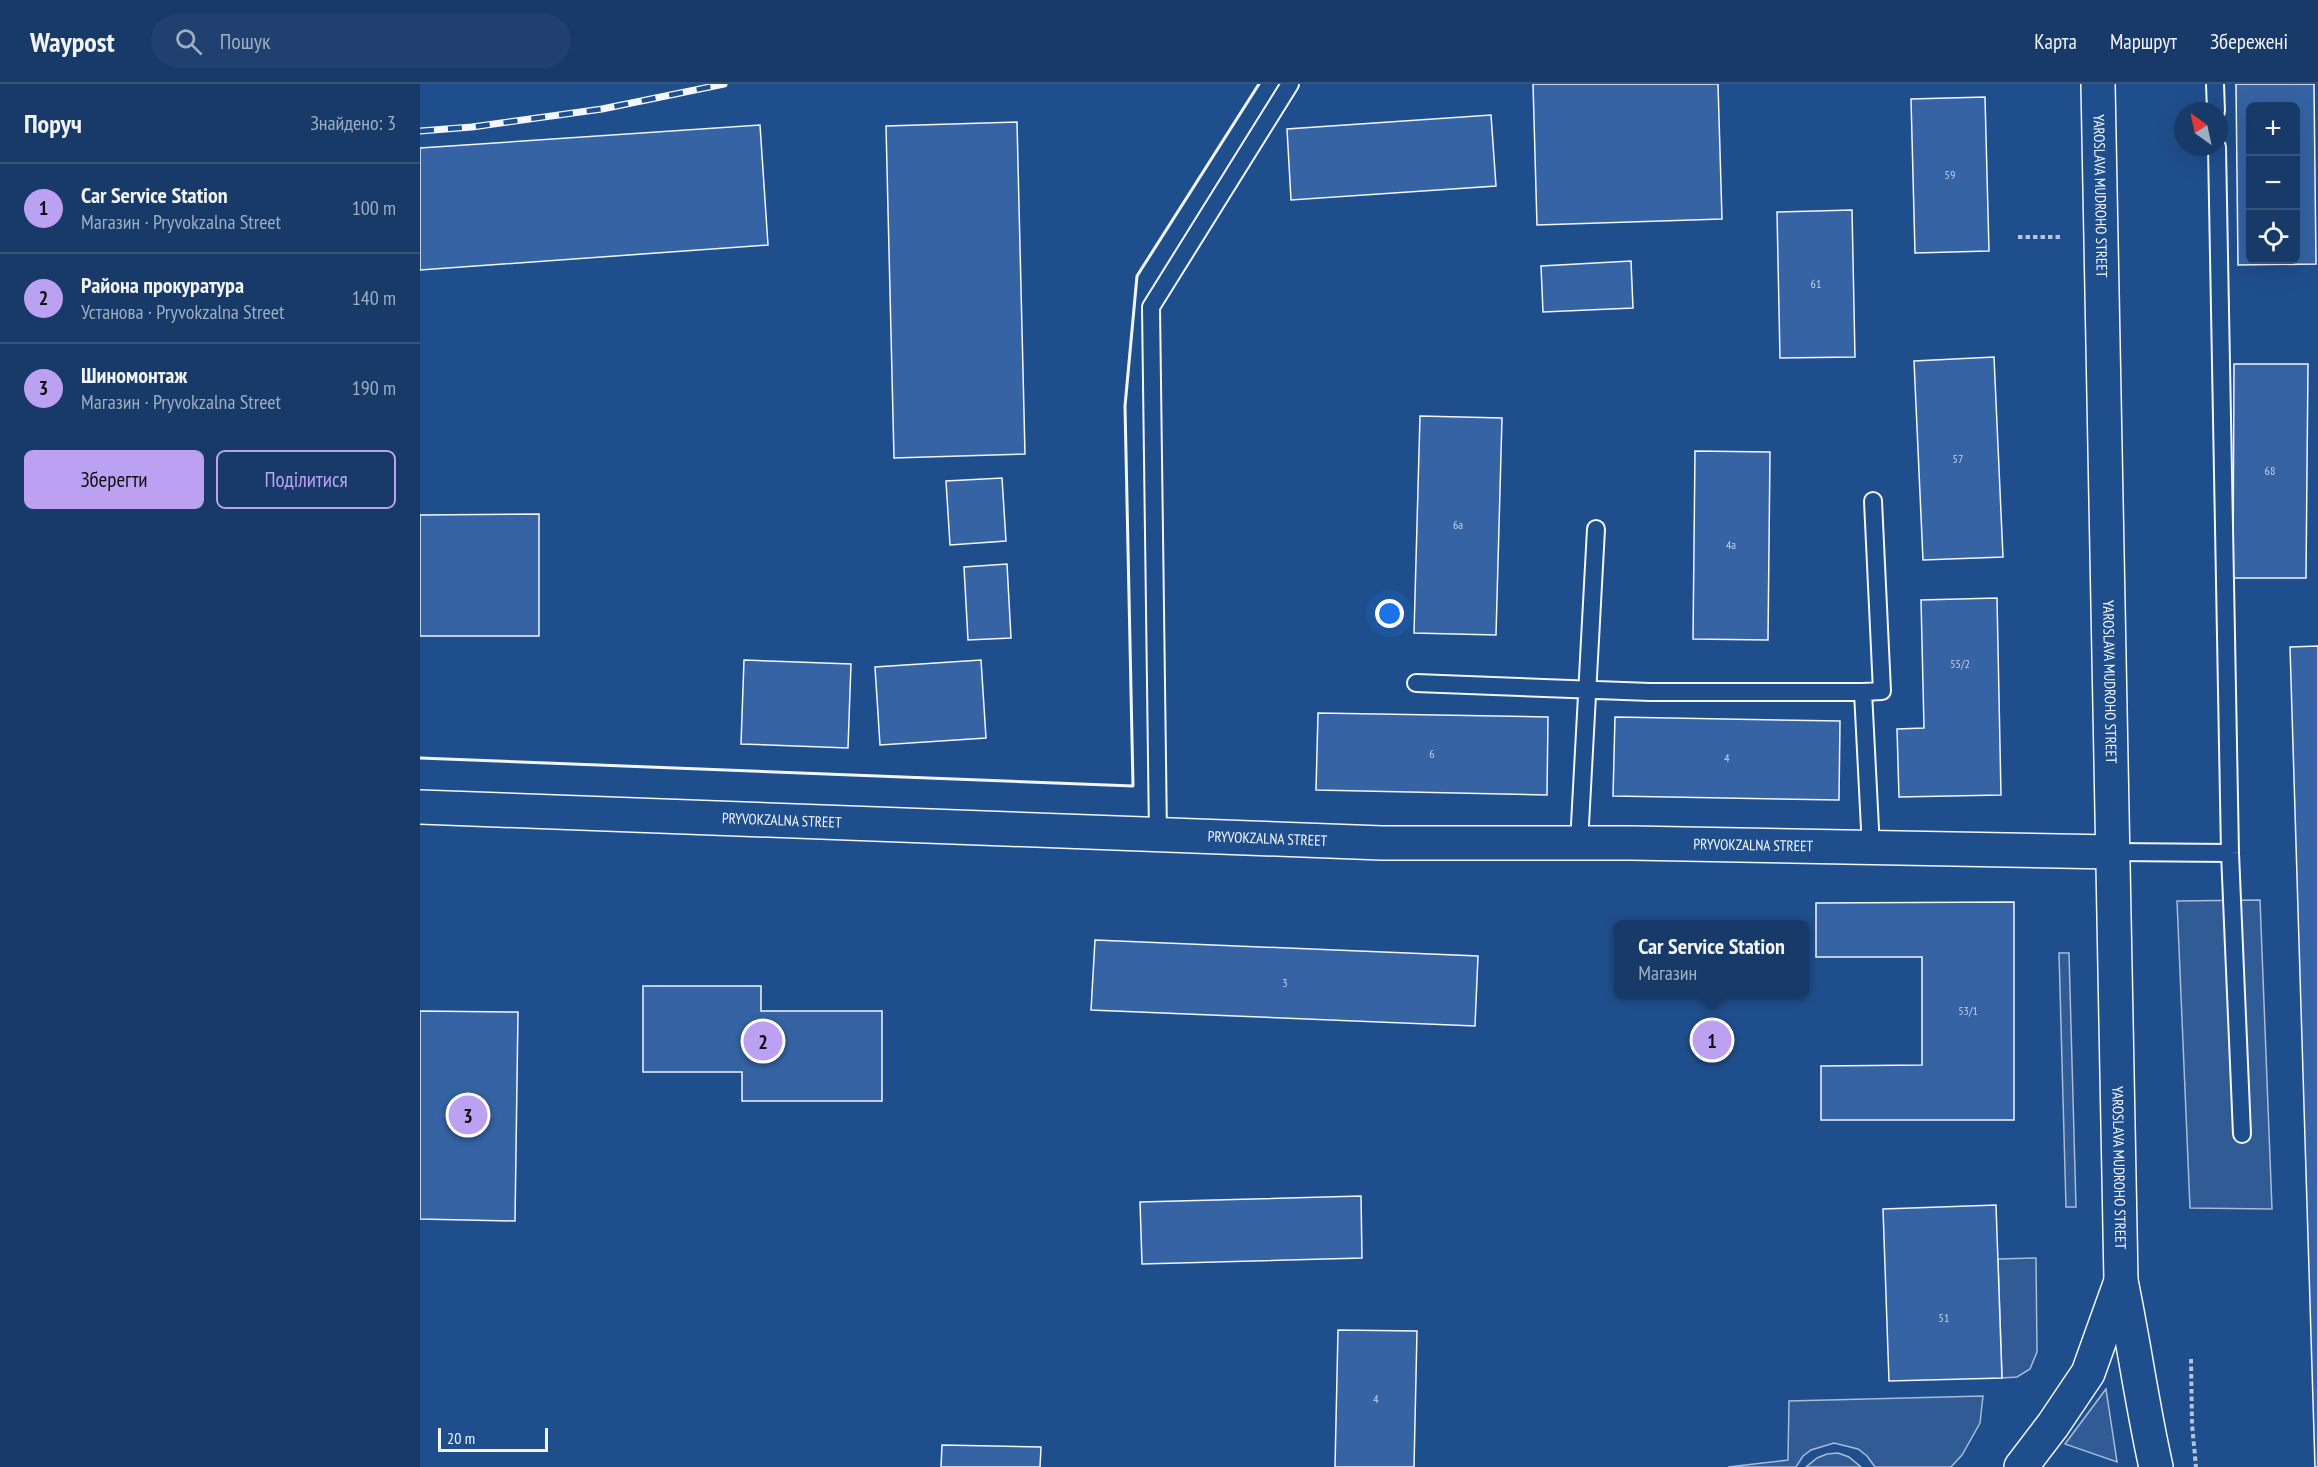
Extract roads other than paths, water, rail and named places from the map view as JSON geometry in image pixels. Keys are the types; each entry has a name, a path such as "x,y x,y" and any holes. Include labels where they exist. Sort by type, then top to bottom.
{"street":[{"name":"YAROSLAVA MUDROHO STREET","path":"2098,84 2121,1281 2156,1467"},
{"name":"PRYVOKZALNA STREET","path":"420,807 1382,843 1579,843 2113,852"},
{"name":"YAROSLAVA MUDROHO STREET","path":"2021,1467 2088,1373 2121,1281"}],"lane":[{"path":"1158,835 1151,307 1290,84"},
{"path":"2215,84 2216,102"},
{"path":"2217,156 2230,853 2242,1134"},
{"path":"1416,683 1650,692 1882,691 1873,501"},
{"path":"1579,843 1596,529"},
{"path":"1863,692 1871,848"},
{"path":"2113,852 2230,853"}],"railway":[{"path":"420,131 472,127 602,109 724,84"}],"place":[{"name":"Car Service Station","path":"1712,1040"},
{"name":"Района прокуратура","path":"763,1041"},
{"name":"Шиномонтаж","path":"468,1115"}]}
